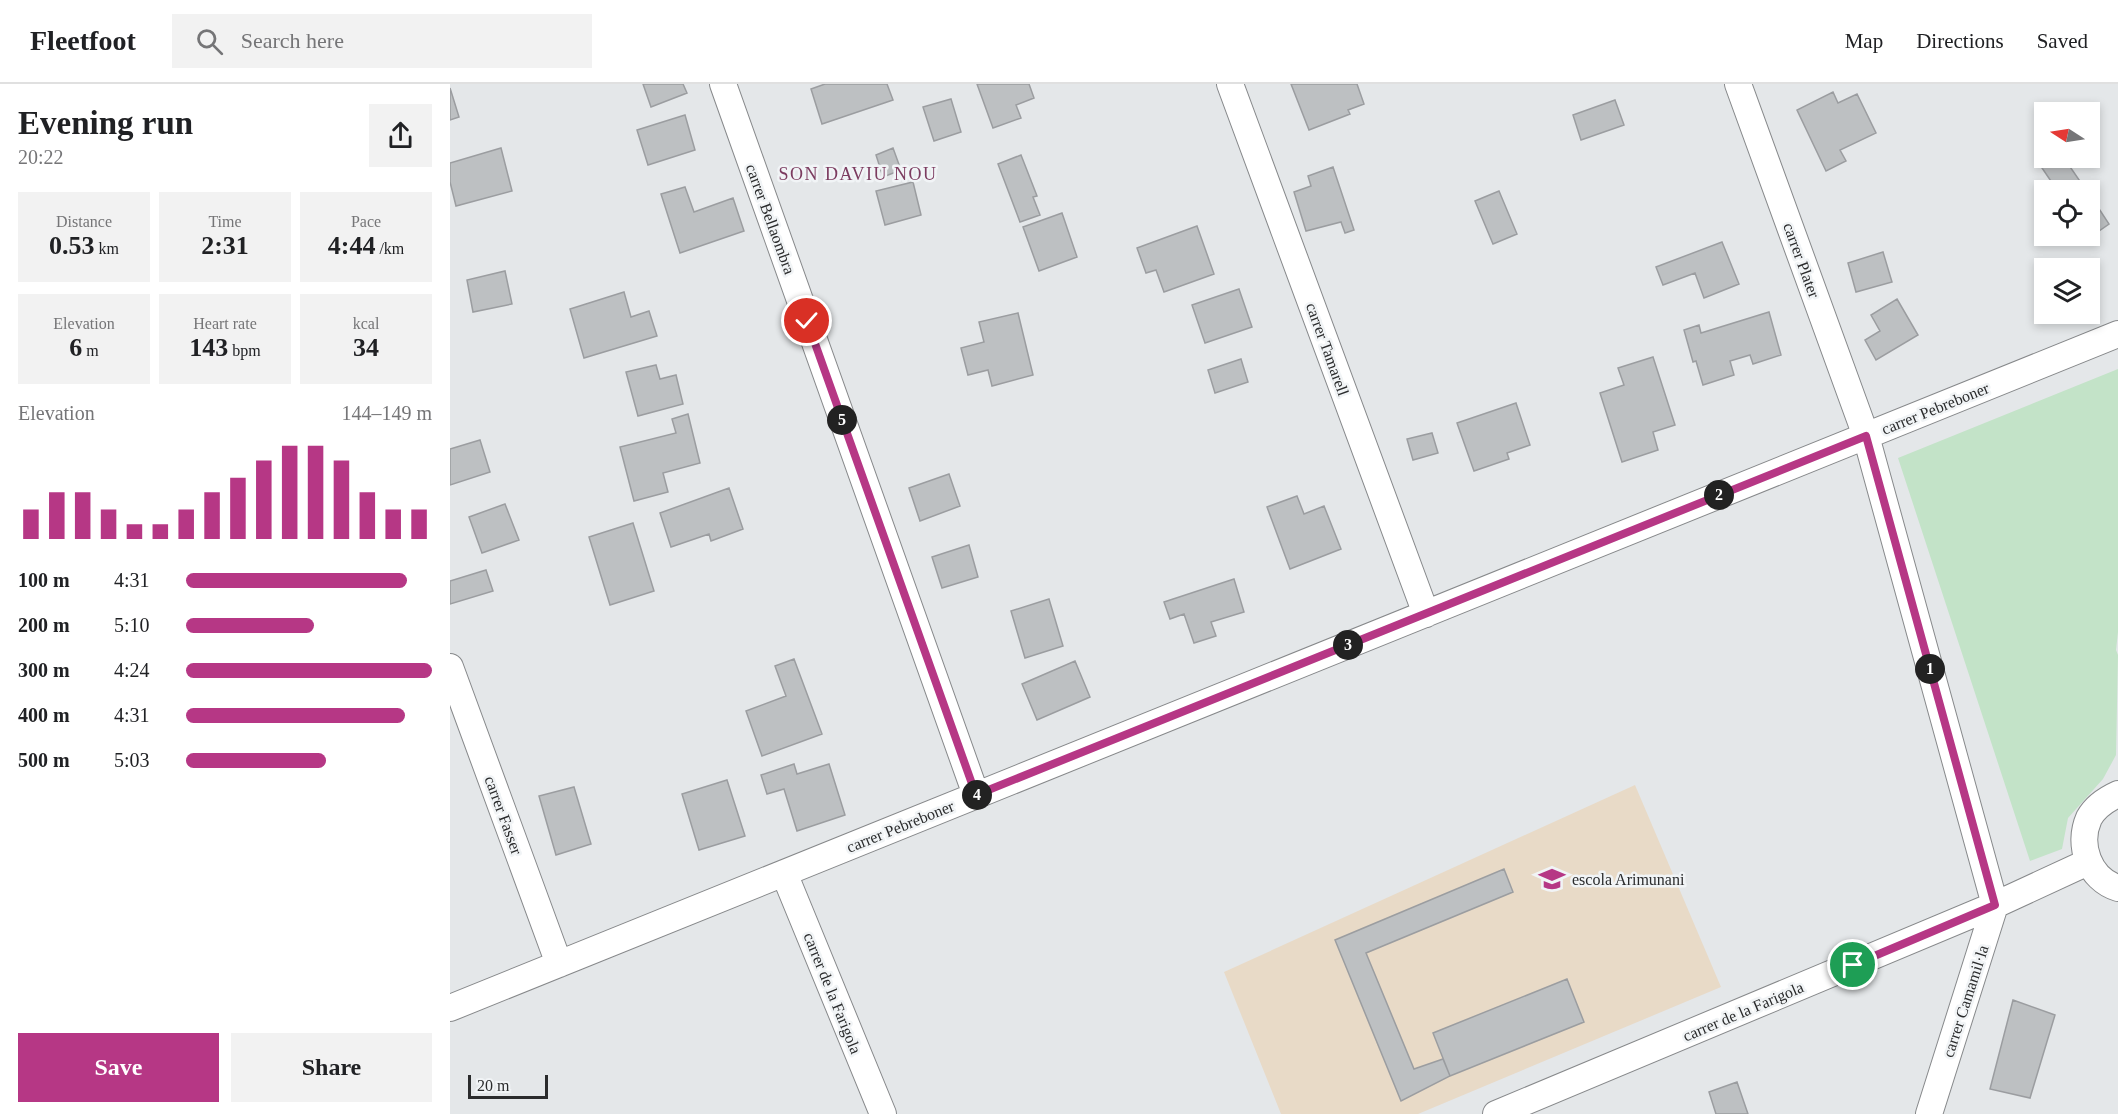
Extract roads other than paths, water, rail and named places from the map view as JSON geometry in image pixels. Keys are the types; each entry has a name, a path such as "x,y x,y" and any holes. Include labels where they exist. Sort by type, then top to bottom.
{"street":[{"name":"carrer Bellaombra","path":"723,84 976,795"},
{"name":"carrer Tamarell","path":"1230,84 1426,614"},
{"name":"carrer Plater","path":"1738,84 1866,436"},
{"name":"carrer Pebreboner","path":"450,1008 2118,334"},
{"path":"1866,436 1995,905"},
{"name":"carrer Fasser","path":"450,667 559,964"},
{"path":"2118,794 2099,805 2089,818 2084,841 2088,862 2101,879 2118,888"},
{"name":"carrer de la Farigola","path":"1496,1114 1995,905 2088,862"},
{"name":"carrer de la Farigola","path":"784,873 883,1114"},
{"name":"carrer Camamil·la","path":"1929,1114 1995,905"}],"place":[{"name":"escola Arimunani","path":"1552,879"}],"district":[{"name":"SON DAVIU NOU","path":"858,174"}]}
